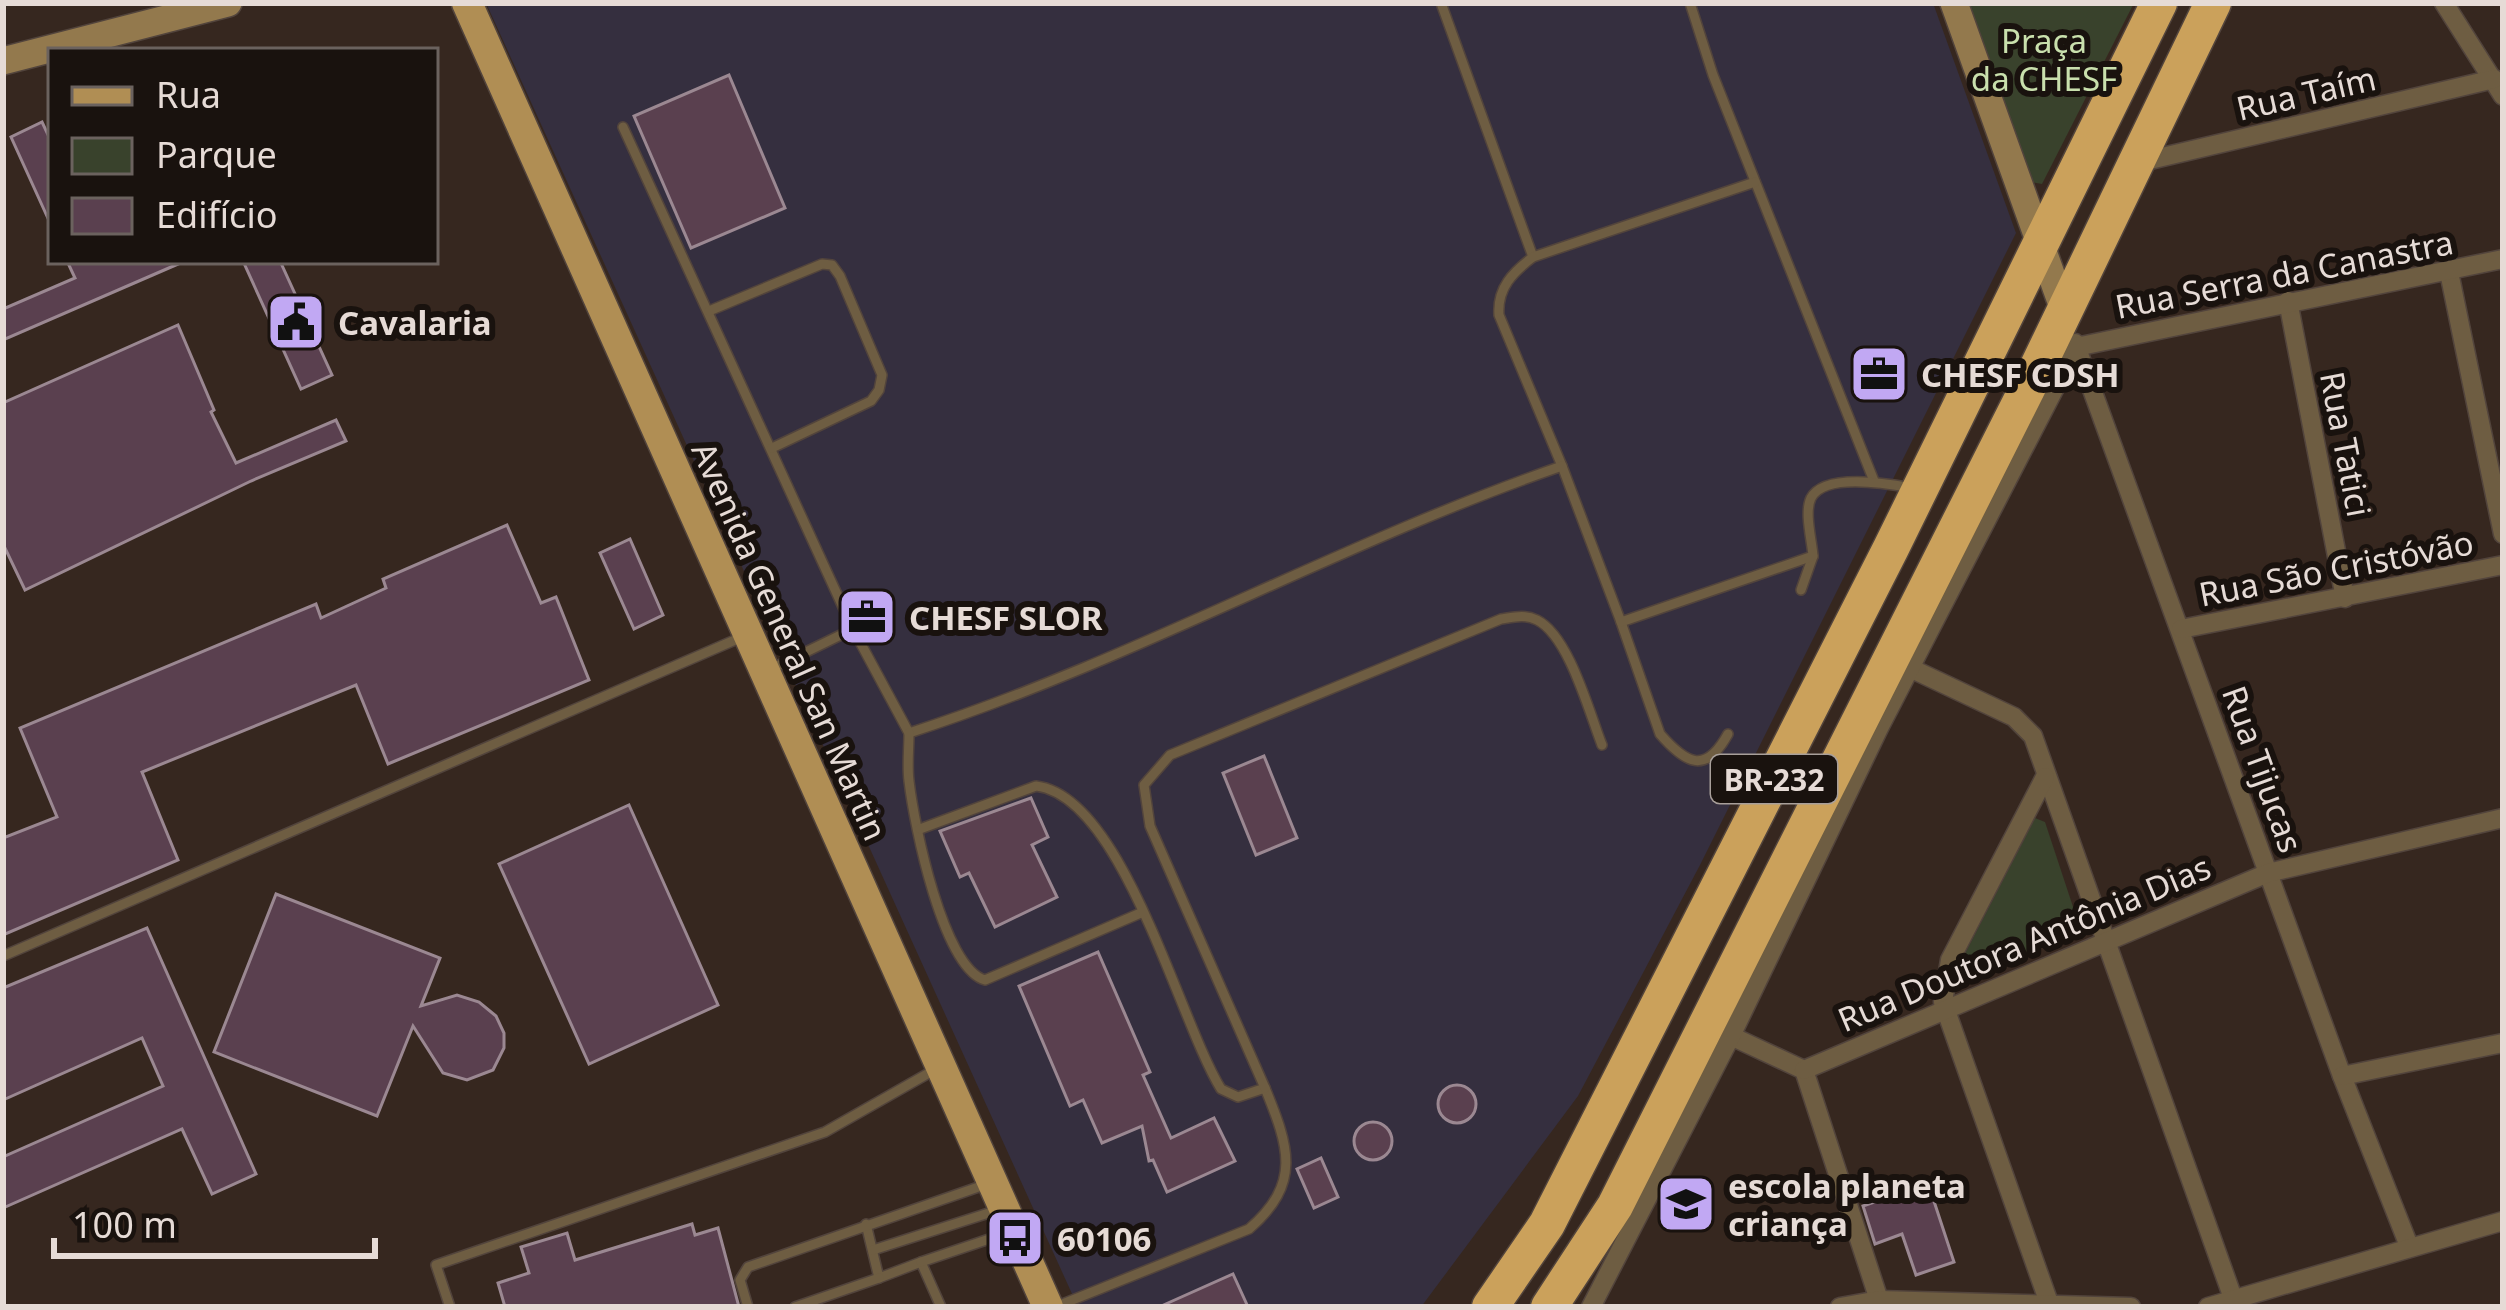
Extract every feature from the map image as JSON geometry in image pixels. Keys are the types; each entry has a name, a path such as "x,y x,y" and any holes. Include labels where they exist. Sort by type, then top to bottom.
{"highway":[{"name":"BR-232","path":"1490,1307 1547,1225 2159,3"},
{"name":"BR-232","path":"1549,1307 1615,1207 2213,3"}],"main road":[{"name":"Avenida General San Martin","path":"467,3 1003,1207 1052,1307"}],"street":[{"path":"53,48 228,3"},
{"path":"1954,3 2063,310"},
{"path":"2444,3 2498,87"},
{"path":"3,61 48,49"},
{"name":"Rua Taím","path":"2132,164 2498,87"},
{"path":"2040,240 2087,259"},
{"name":"Rua Serra da Canastra","path":"2076,347 2503,260"},
{"path":"2449,272 2503,534"},
{"name":"Rua Tatici","path":"2288,301 2345,598"},
{"name":"Rua Tijucas","path":"2063,310 2342,1076 2409,1246"},
{"path":"1591,1307 2076,347"},
{"name":"Rua São Cristóvão","path":"2181,629 2503,565"},
{"path":"1910,668 2022,722 2039,748 2045,777 2234,1300"},
{"path":"2045,777 1950,960 1943,1008 2049,1304"},
{"name":"Rua Doutora Antônia Dias","path":"1804,1070 2268,872 2503,818"},
{"path":"1731,1036 1804,1070 1880,1300"},
{"path":"2342,1076 2503,1043"},
{"path":"2208,1307 2503,1221"},
{"path":"1840,1307 1880,1300 1930,1305 2131,1307"}],"lane":[{"path":"1441,3 1533,257"},
{"path":"1690,3 1755,182 1874,481"},
{"path":"623,127 853,629 909,734 909,782 945,928 961,963 985,980 1143,912"},
{"path":"1728,734 1718,753 1705,762 1690,760 1660,734 1562,466 1499,315 1498,302 1514,272 1533,257 1755,182"},
{"path":"709,310 822,264 832,266 840,276 882,376 879,390 871,400 772,448"},
{"path":"909,734 1135,649 1328,558 1562,466"},
{"path":"1801,590 1813,556 1812,496 1834,485 1874,481 1918,490"},
{"path":"1621,622 1813,556"},
{"path":"1052,1307 1249,1229 1270,1210 1284,1183 1284,1132 1150,826 1144,785 1155,769 1170,755 1520,615 1535,619 1556,635 1602,745"},
{"path":"764,673 853,629"},
{"path":"3,956 747,635"},
{"path":"920,829 1026,787 1047,787 1093,823 1143,912 1221,1089 1238,1097 1265,1088"},
{"path":"450,1307 436,1265 825,1132 940,1066"},
{"path":"748,1307 740,1280 748,1267 866,1224 1003,1207"},
{"path":"873,1250 1003,1207"},
{"path":"795,1307 921,1262 1003,1207"},
{"path":"866,1224 879,1278"},
{"path":"921,1262 941,1307"}],"shaded area":[{"path":"486,3 1933,3 2016,233 1700,865 1578,1096 1421,1307 1078,1307"}],"green space":[{"name":"Praça da CHESF","path":"1964,3 2134,3 2042,184 2031,182"},
{"path":"2035,818 2045,822 2080,928 1964,979 1957,969"}],"building":[{"path":"729,75 785,208 691,248 634,116"},
{"path":"42,122 48,135 48,218 11,137"},
{"path":"68,264 178,264 3,340 3,309 75,278"},
{"path":"244,264 281,264 332,375 301,389"},
{"path":"178,325 236,463 336,420 346,441 251,481 25,590 3,544 3,403"},
{"path":"507,525 541,603 556,597 589,680 388,764 356,685 142,772 178,860 3,935 3,838 57,817 20,728 316,604 321,618 386,588 383,579"},
{"path":"630,539 663,615 634,629 600,553"},
{"path":"1264,756 1297,838 1256,855 1223,773"},
{"path":"1031,798 1048,837 1032,845 1057,897 995,927 969,873 960,877 940,831"},
{"path":"629,805 718,1005 589,1064 499,864"},
{"path":"276,894 440,958 421,1006 457,995 479,1002 496,1016 504,1033 504,1048 493,1070 467,1080 443,1073 413,1026 377,1116 214,1052"},
{"path":"147,928 256,1174 212,1194 182,1129 3,1208 3,1157 163,1086 142,1038 3,1100 3,988"},
{"path":"1098,952 1150,1072 1143,1075 1171,1138 1214,1118 1235,1161 1167,1192 1153,1160 1149,1161 1142,1126 1102,1143 1083,1100 1070,1106 1019,986"},
{"path":"1457,1085 1471,1090 1476,1104 1471,1118 1457,1123 1443,1118 1438,1104 1443,1090"},
{"path":"1373,1122 1387,1127 1392,1141 1387,1155 1373,1160 1359,1155 1354,1141 1359,1127"},
{"path":"1321,1158 1338,1197 1314,1208 1297,1169"},
{"path":"1928,1183 1954,1262 1916,1275 1902,1234 1875,1244 1863,1206"},
{"path":"692,1224 695,1235 718,1228 739,1307 505,1307 498,1283 529,1273 521,1247 567,1233 575,1260"},
{"path":"1233,1274 1248,1307 1159,1307"}],"place":[{"name":"Cavalaria","path":"296,322"},
{"name":"CHESF CDSH","path":"1879,374"},
{"name":"CHESF SLOR","path":"867,617"},
{"name":"escola planeta criança","path":"1686,1204"},
{"name":"60106","path":"1015,1238"}]}
